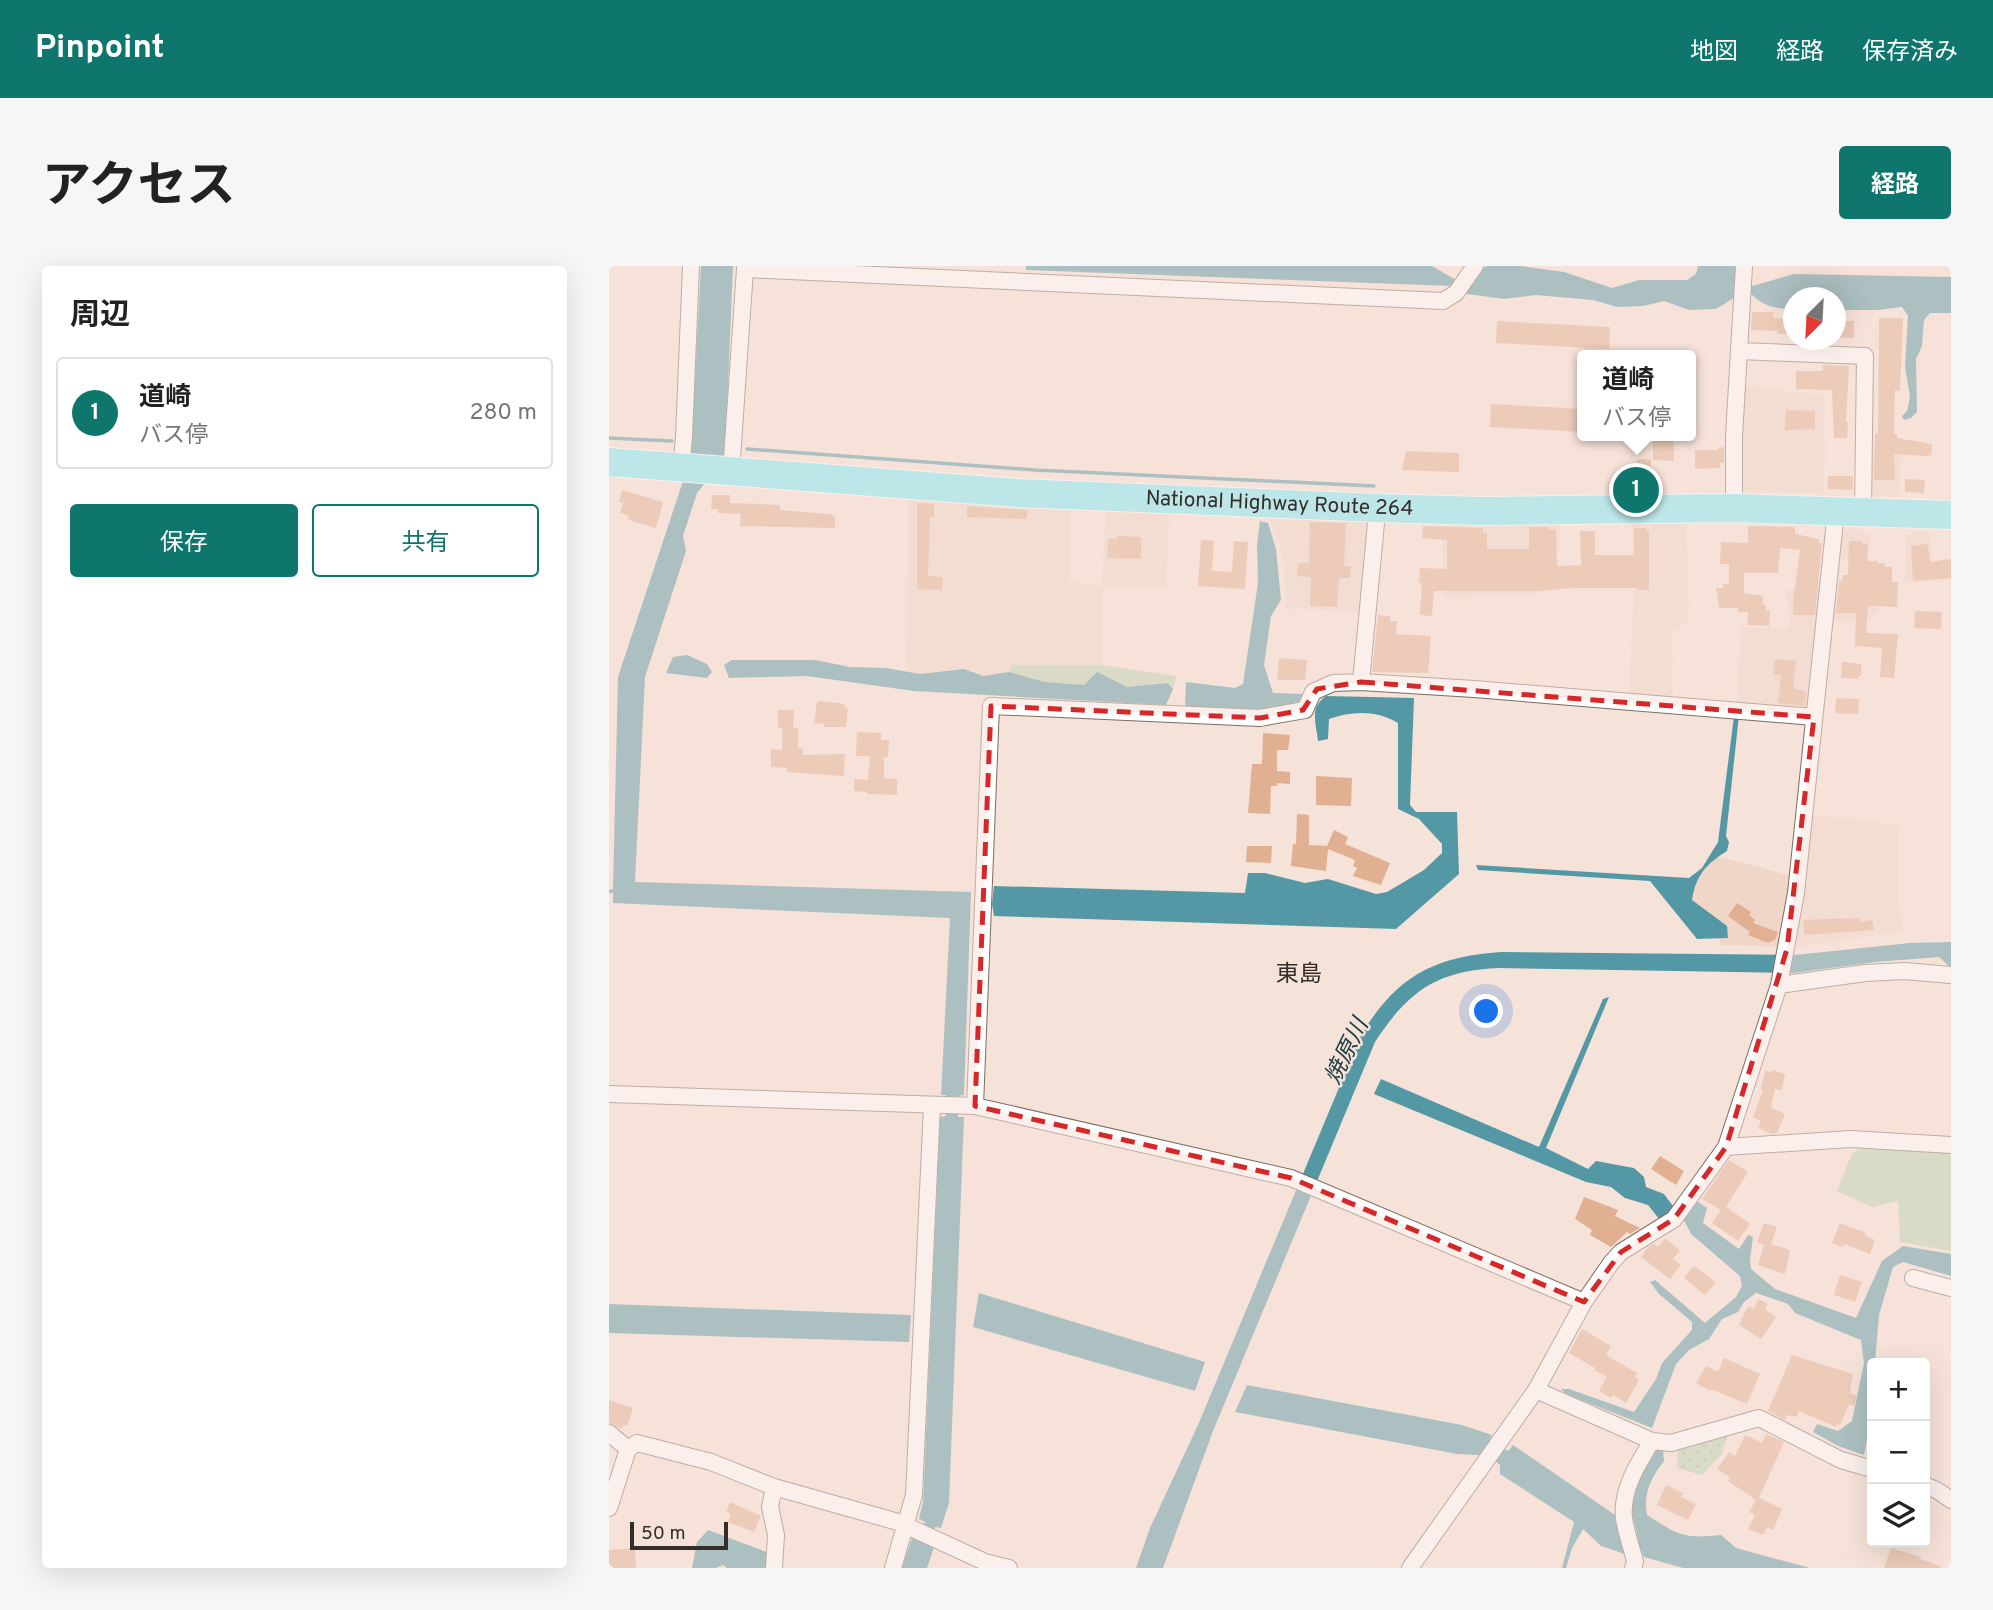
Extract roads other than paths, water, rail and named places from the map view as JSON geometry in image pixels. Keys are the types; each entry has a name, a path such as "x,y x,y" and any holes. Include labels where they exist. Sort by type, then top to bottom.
{"highway":[{"name":"National Highway Route 264","path":"609,462 726,473 1018,493 1379,508 1481,511 1734,508 1951,515"}],"street":[{"path":"681,468 691,266"},
{"path":"726,473 745,269 1012,273 1443,301 1459,287 1475,266"},
{"path":"1734,508 1734,436 1744,266"},
{"path":"1411,1568 1536,1390 1584,1302 1611,1263 1621,1252 1679,1213 1726,1147 1779,985 1796,893 1814,717 1849,511 1865,356 1739,351"},
{"path":"1361,682 1375,523 1379,508"},
{"path":"969,1106 991,706 1260,718 1305,710 1313,692 1333,683 1361,682 1814,717"},
{"path":"1779,985 1865,973 1905,971 1951,975"},
{"path":"609,1094 969,1106 1291,1178 1584,1302"},
{"path":"893,1568 913,1495 937,1105"},
{"path":"1726,1147 1851,1139 1951,1145"},
{"path":"1913,1278 1951,1288"},
{"path":"1536,1390 1652,1441 1671,1443 1759,1418 1841,1460 1867,1468"},
{"path":"609,1433 628,1449"},
{"path":"1633,1568 1635,1562 1624,1517 1627,1492 1636,1466 1652,1441"},
{"path":"609,1508 628,1449 637,1443 711,1462 774,1487 906,1525 985,1562 1009,1568"},
{"path":"774,1487 770,1507 776,1535 774,1568"},
{"path":"1930,1487 1951,1500"}],"water":[{"path":"701,266 733,266 725,458 697,493 683,536 686,551 645,677 635,882 971,892 964,1095 958,1096 958,1117 964,1117 949,1503 941,1528 935,1527 929,1545 934,1547 927,1568 902,1568 912,1538 918,1540 925,1522 919,1519 923,1502 940,1117 946,1116 946,1095 941,1095 950,918 613,903 613,893 609,893 609,890 613,889 618,677 691,457"},
{"path":"1026,266 1432,266 1466,286 1486,266 1520,266 1564,272 1612,288 1639,280 1687,280 1696,274 1698,266 1735,266 1738,285 1749,287 1794,274 1951,277 1951,313 1930,313 1924,320 1922,346 1916,359 1917,412 1904,420 1902,416 1907,411 1910,397 1905,367 1908,316 1902,307 1846,310 1846,287 1783,287 1783,308 1765,304 1750,293 1737,294 1716,309 1689,310 1664,301 1643,306 1617,307 1593,300 1536,295 1504,299 1467,294 1452,286 1026,270"},
{"path":"1260,521 1268,523 1276,549 1281,600 1271,616 1264,665 1273,693 1304,694 1297,708 1247,710 1185,706 1186,682 1235,688 1243,684 1258,583 1257,545"},
{"path":"687,655 707,664 712,672 707,678 666,673 673,657"},
{"path":"732,660 815,660 850,667 886,668 920,674 964,669 983,676 1009,672 1045,682 1084,685 1097,672 1127,687 1168,683 1173,689 1166,705 914,691 807,676 729,678 724,665"},
{"path":"1326,696 1414,698 1410,805 1416,812 1457,812 1459,874 1396,929 994,916 994,886 1245,893 1248,873 1265,873 1305,883 1328,879 1376,894 1387,892 1424,870 1442,853 1442,844 1419,819 1398,809 1398,723 1373,714 1338,716 1329,719 1328,739 1318,741 1315,711"},
{"path":"1739,715 1726,836 1729,842 1727,851 1703,871 1692,900 1727,926 1728,938 1697,939 1650,881 1478,870 1476,865 1689,878 1702,868 1718,842 1734,716"},
{"path":"1951,942 1951,968 1939,957 1794,973 1499,968 1477,970 1441,979 1413,997 1400,1009 1375,1042 1213,1431 1163,1568 1136,1568 1150,1528 1198,1425 1361,1035 1403,984 1436,965 1455,959 1501,952 1795,955 1910,943"},
{"path":"1609,997 1546,1148 1588,1169 1596,1161 1634,1168 1644,1177 1646,1187 1664,1194 1673,1206 1689,1214 1697,1201 1707,1208 1703,1223 1739,1249 1748,1235 1753,1237 1751,1269 1775,1289 1856,1318 1882,1261 1903,1246 1951,1254 1951,1276 1903,1262 1893,1267 1879,1315 1875,1358 1867,1358 1867,1440 1864,1455 1838,1446 1813,1432 1817,1424 1838,1431 1852,1421 1864,1363 1861,1340 1795,1313 1788,1304 1756,1293 1744,1302 1738,1312 1722,1319 1709,1339 1689,1350 1676,1364 1652,1428 1566,1394 1561,1389 1569,1389 1634,1412 1656,1379 1662,1363 1692,1330 1692,1322 1659,1294 1650,1282 1655,1280 1705,1323 1736,1297 1742,1286 1740,1276 1691,1234 1685,1222 1670,1213 1660,1220 1648,1205 1625,1198 1611,1187 1586,1182 1374,1094 1381,1079 1539,1147 1603,999"},
{"path":"979,1293 1205,1362 1195,1391 973,1327"},
{"path":"609,1304 911,1315 909,1342 609,1333"},
{"path":"1247,1385 1462,1425 1492,1435 1490,1439 1508,1451 1513,1445 1618,1517 1622,1537 1637,1535 1631,1506 1634,1487 1646,1457 1657,1448 1663,1450 1664,1461 1649,1486 1647,1515 1681,1534 1721,1535 1736,1548 1810,1568 1683,1568 1644,1557 1638,1542 1624,1543 1625,1554 1601,1546 1583,1529 1572,1548 1566,1568 1562,1568 1574,1522 1500,1474 1500,1465 1483,1451 1480,1455 1457,1454 1235,1412"},
{"path":"708,1530 769,1553 765,1568 727,1568 723,1565 716,1568 692,1568 697,1542"}],"waterway":[{"path":"609,438 672,441"},
{"path":"747,449 1035,470 1374,486"}],"place":[{"name":"道崎","path":"1636,490"}],"district":[{"name":"東島","path":"1299,975"}],"water label":[{"name":"焼原川","path":"1348,1052"}]}
